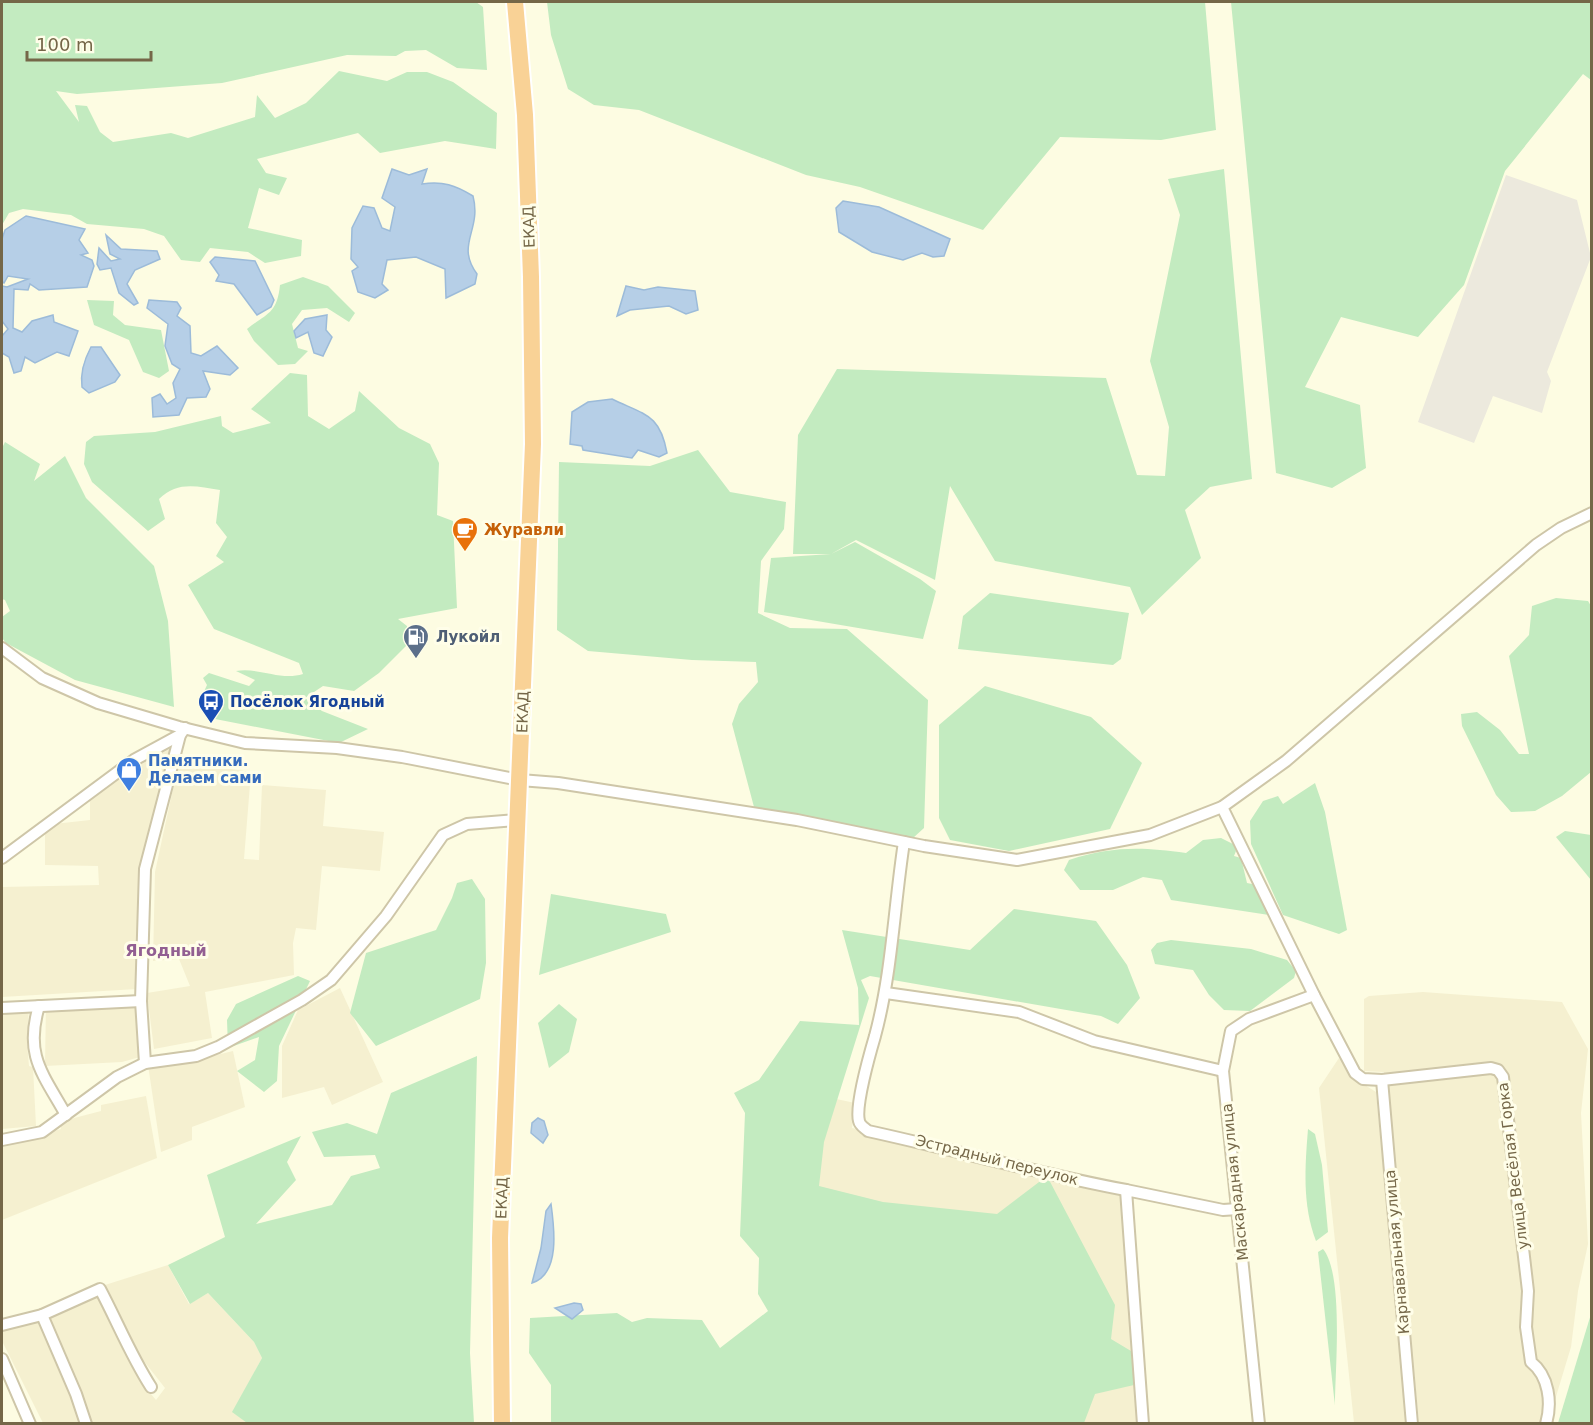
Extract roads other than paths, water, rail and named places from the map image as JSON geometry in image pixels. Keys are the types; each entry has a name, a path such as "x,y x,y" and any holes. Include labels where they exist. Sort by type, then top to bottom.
{"highway":[{"name":"ЕКАД","path":"502,1424 500,1238 532,444 525,115 515,2"}],"street":[{"path":"2,648 42,678 98,703 183,731 245,743 337,748 402,757 520,780 558,783 797,820 904,842 1017,860 1150,835 1222,807 1286,761 1536,545 1562,528 1592,513"},
{"path":"2,858 134,760 183,731"},
{"path":"145,1063 141,1001 145,868 183,731"},
{"path":"1222,807 1314,995"},
{"path":"471,824 480,815"},
{"path":"2,1140 42,1132 117,1077 145,1063 196,1056 218,1047 302,1000 331,980 386,916 443,835 471,824 517,820"},
{"path":"904,842 886,993 1018,1012 1094,1041 1223,1071"},
{"name":"Эстрадный переулок","path":"886,993 867,1063 860,1108 859,1121 868,1131 1126,1191 1222,1210 1238,1209"},
{"name":"Маскарадная улица","path":"1259,1424 1223,1071 1231,1031 1249,1019 1314,995"},
{"name":"улица Весёлая Горка","path":"1314,995 1350,1066 1363,1079 1382,1080 1491,1068 1498,1070 1503,1077 1528,1292 1526,1327 1531,1362 1538,1367 1548,1390 1546,1424"},
{"path":"2,1008 141,1001"},
{"path":"39,1006 32,1028 38,1067 66,1115"},
{"name":"Карнавальная улица","path":"1382,1080 1412,1424"},
{"path":"1126,1191 1143,1424"},
{"path":"2,1325 42,1315 100,1289 129,1343 139,1368 152,1387"},
{"path":"42,1315 76,1394 86,1424"},
{"path":"2,1359 30,1424"}],"water":[{"path":"392,169 409,175 427,169 422,184 449,185 473,196 475,208 468,254 477,274 475,284 446,298 445,269 416,257 387,260 382,284 388,290 375,298 358,292 352,271 358,267 351,259 352,228 363,206 374,208 382,228 390,231 395,207 382,198"},
{"path":"843,201 879,207 950,239 944,256 933,257 922,253 903,260 872,252 839,232 836,208"},
{"path":"26,216 85,229 79,240 88,253 81,255 92,260 94,266 87,287 39,290 30,284 28,290 14,289 13,328 22,332 32,321 53,315 54,322 78,331 69,356 57,352 35,363 25,357 21,371 14,373 9,357 2,353 2,336 8,329 2,321 2,286 7,287 28,279 8,276 4,283 2,281 2,239 5,230"},
{"path":"106,235 121,249 157,251 160,259 135,270 127,284 138,303 134,305 119,293 111,268 100,270 97,264 99,248 111,261 120,259 110,254"},
{"path":"215,257 255,261 274,300 271,307 257,315 234,284 216,281 219,275 210,262"},
{"path":"626,286 644,290 658,287 695,291 698,310 686,314 669,306 630,310 617,316"},
{"path":"149,300 177,302 181,308 177,316 190,326 191,353 201,356 217,346 238,368 230,375 203,371 210,389 206,397 187,398 179,415 153,417 152,398 160,394 167,404 176,398 173,383 180,369 172,364 165,346 168,324 147,308"},
{"path":"327,315 326,330 332,337 323,356 314,353 308,332 296,338 294,331 305,319"},
{"path":"91,347 101,347 120,375 115,382 89,393 82,387 82,371"},
{"path":"612,399 649,417 660,430 667,453 659,457 638,450 632,458 583,450 582,446 570,444 572,412 588,402"},
{"path":"538,1118 544,1121 548,1135 543,1143 531,1133 532,1123"},
{"path":"551,1204 554,1236 552,1260 548,1270 532,1283 541,1248 546,1211"},
{"path":"574,1303 581,1304 583,1310 572,1319 555,1308"}],"place":[{"name":"Журавли","path":"465,553"},
{"name":"Лукойл","path":"416,660"},
{"name":"Посёлок Ягодный","path":"211,725"},
{"name":"Памятники. Делаем сами","path":"129,793"}],"district":[{"name":"Ягодный","path":"166,950"}]}
